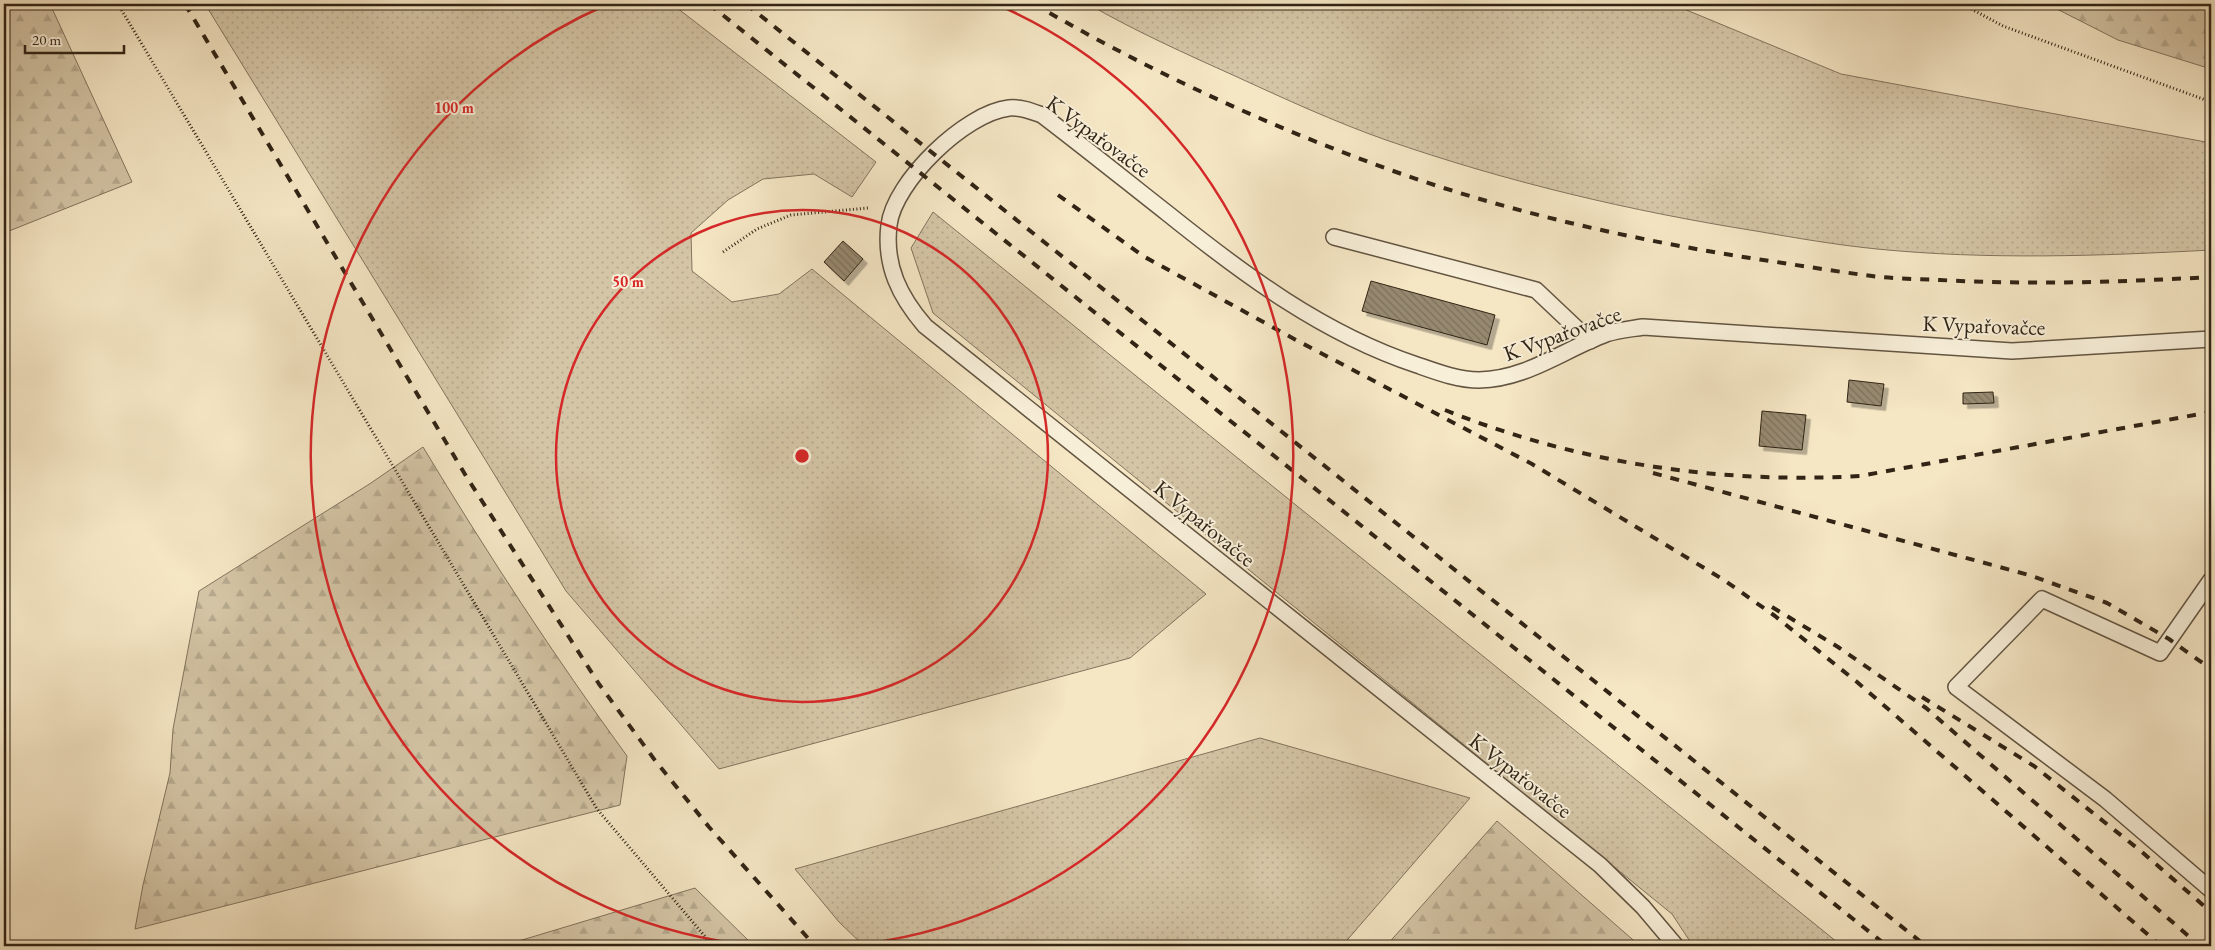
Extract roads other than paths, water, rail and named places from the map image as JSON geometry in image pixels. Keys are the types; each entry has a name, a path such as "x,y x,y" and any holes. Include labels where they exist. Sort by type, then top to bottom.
{"lane":[{"name":"K Vypařovačce","path":"1676,946 1643,908 1600,865 925,326 907,305 898,286 888,245 889,225 893,206 902,191 934,154 968,124 994,112 1009,108 1024,109 1042,114 1227,261 1292,305 1346,336 1393,357 1454,377 1478,380 1510,377 1608,334 1643,327 2012,351 2211,339"},
{"path":"1334,238 1536,290 1590,341"},
{"path":"2211,580 2160,653 2042,599 1956,687 2105,799 2211,890"}],"railway":[{"path":"185,4 466,476 599,684 654,759 709,827 815,946"},
{"path":"709,4 1887,946"},
{"path":"746,4 1926,946"},
{"path":"1034,4 1158,71 1287,130 1374,164 1466,195 1607,231 1702,250 1889,278 2042,283 2211,277"},
{"path":"1058,195 1143,256 1296,340 1532,464 1724,580 1775,616 1857,682 2161,946"},
{"path":"1445,410 1546,444 1649,466 1701,473 1807,478 1860,476 2211,412"},
{"path":"1653,473 2029,575 2107,603 2169,639 2211,669"},
{"path":"1772,607 1838,647 1926,708 2200,946"},
{"path":"1922,697 2034,766 2142,852 2211,912"}]}
